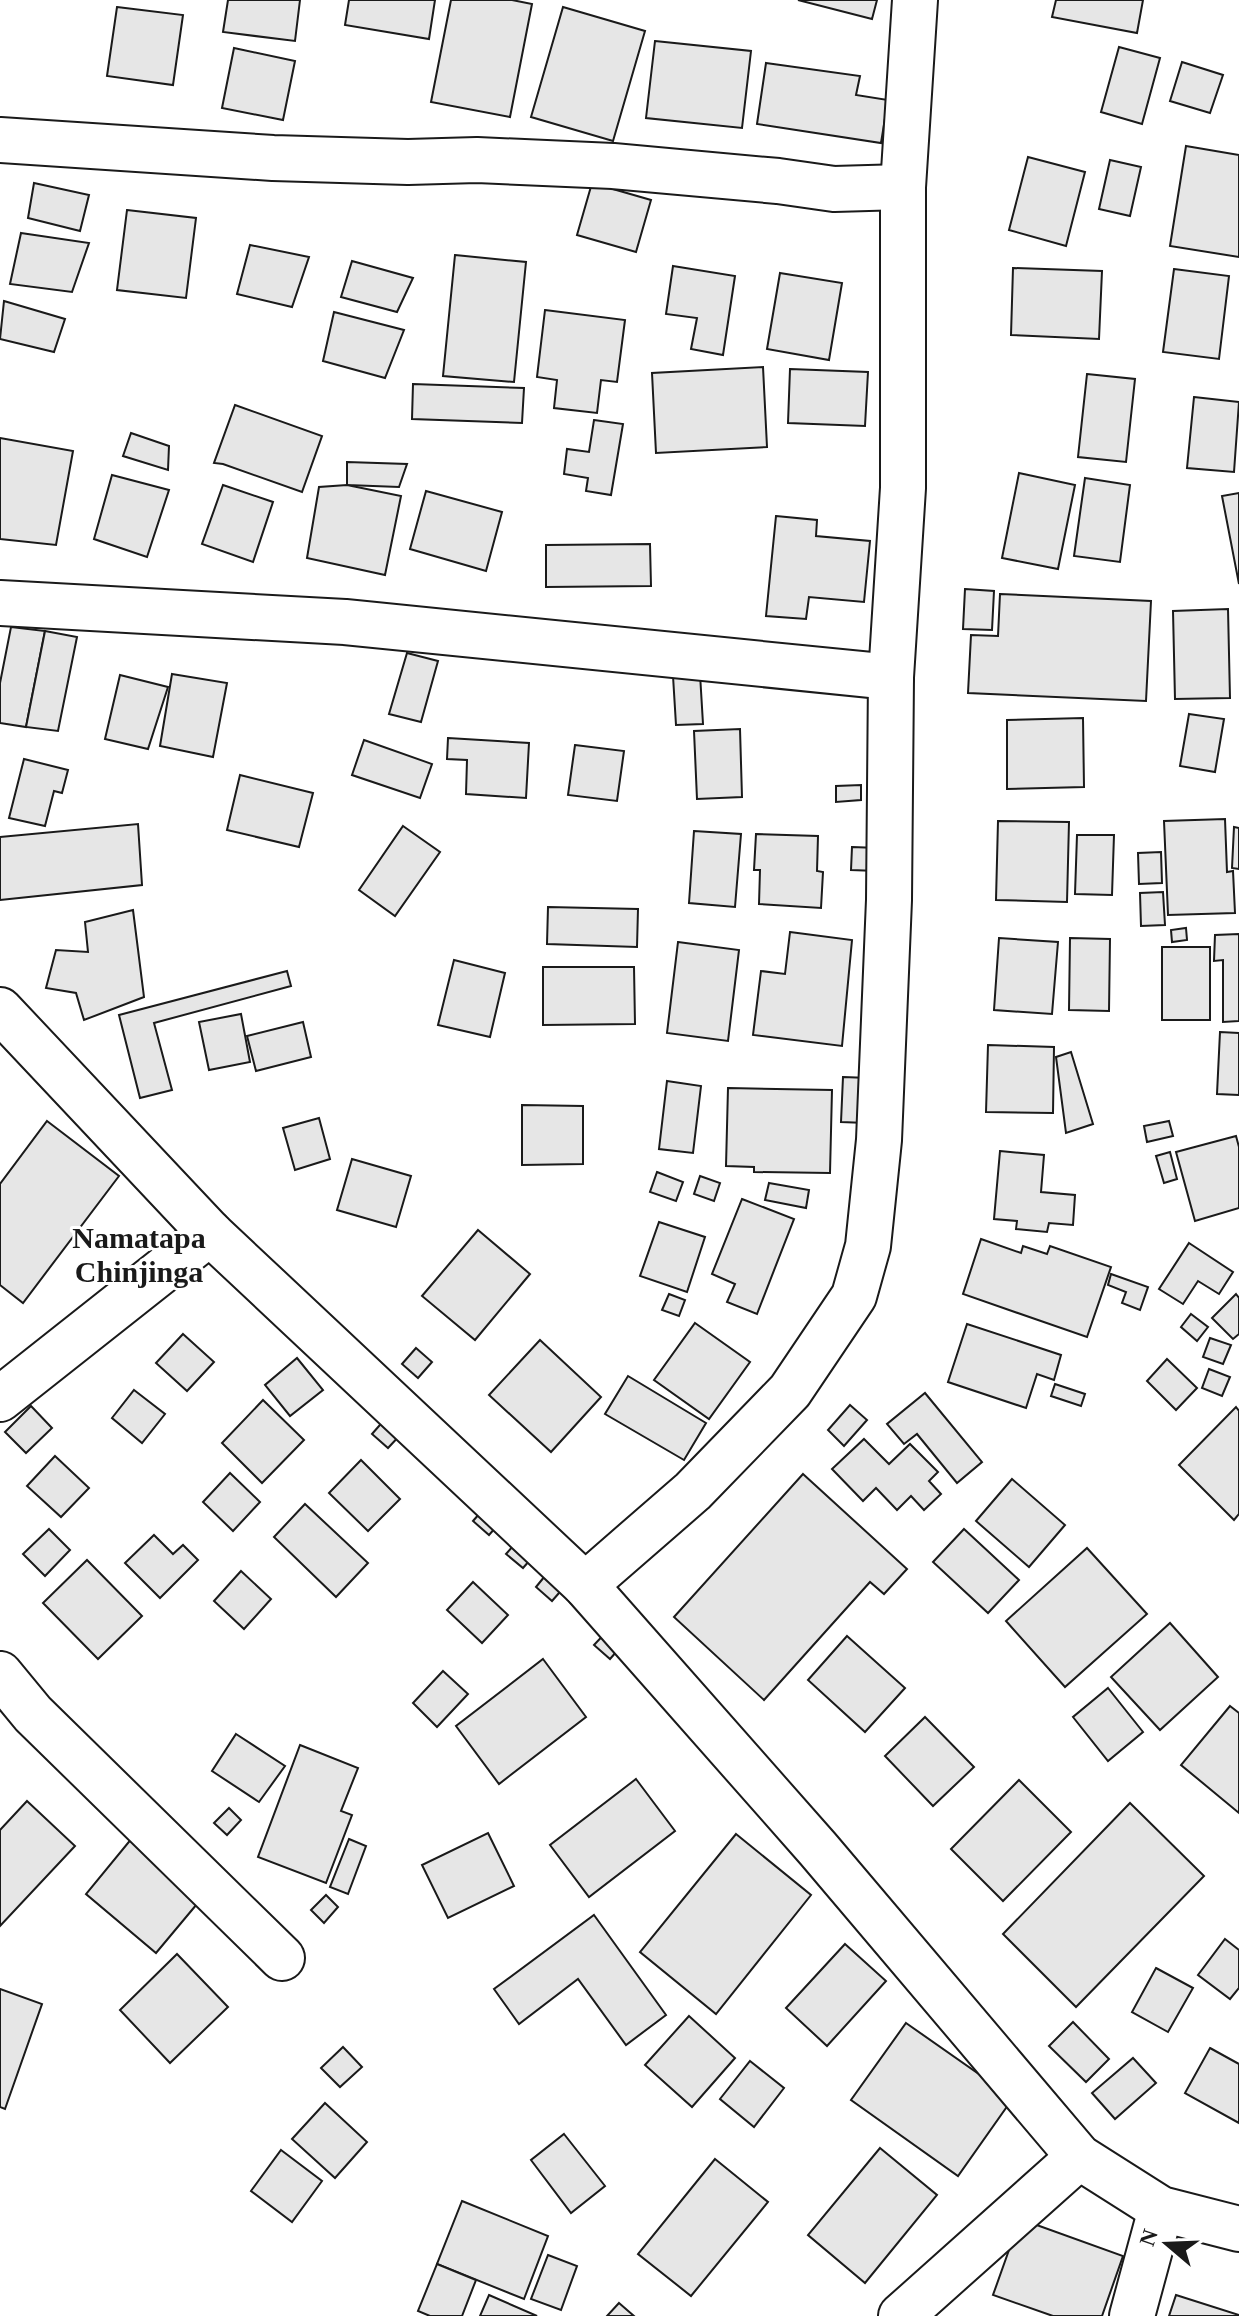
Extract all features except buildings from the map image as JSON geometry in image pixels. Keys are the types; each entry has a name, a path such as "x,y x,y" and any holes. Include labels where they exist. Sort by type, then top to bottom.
{"street":[{"path":"585,1585 693,1491 790,1391 854,1296 868,1246 879,1140 889,900 891,677 903,488 903,187 915,0"},
{"path":"0,140 273,158 408,162 477,160 613,166 834,189 903,187"},
{"path":"0,603 345,622 891,677"},
{"path":"0,1010 210,1233 585,1585 818,1849 1079,2157 1161,2209 1239,2229"},
{"path":"0,1399 210,1233"},
{"path":"0,1674 33,1714 282,1958"},
{"path":"901,2316 1079,2157"},
{"path":"1132,2316 1161,2209"}],"district":[{"name":"Namatapa Chinjinga","path":"139,1254"}]}
